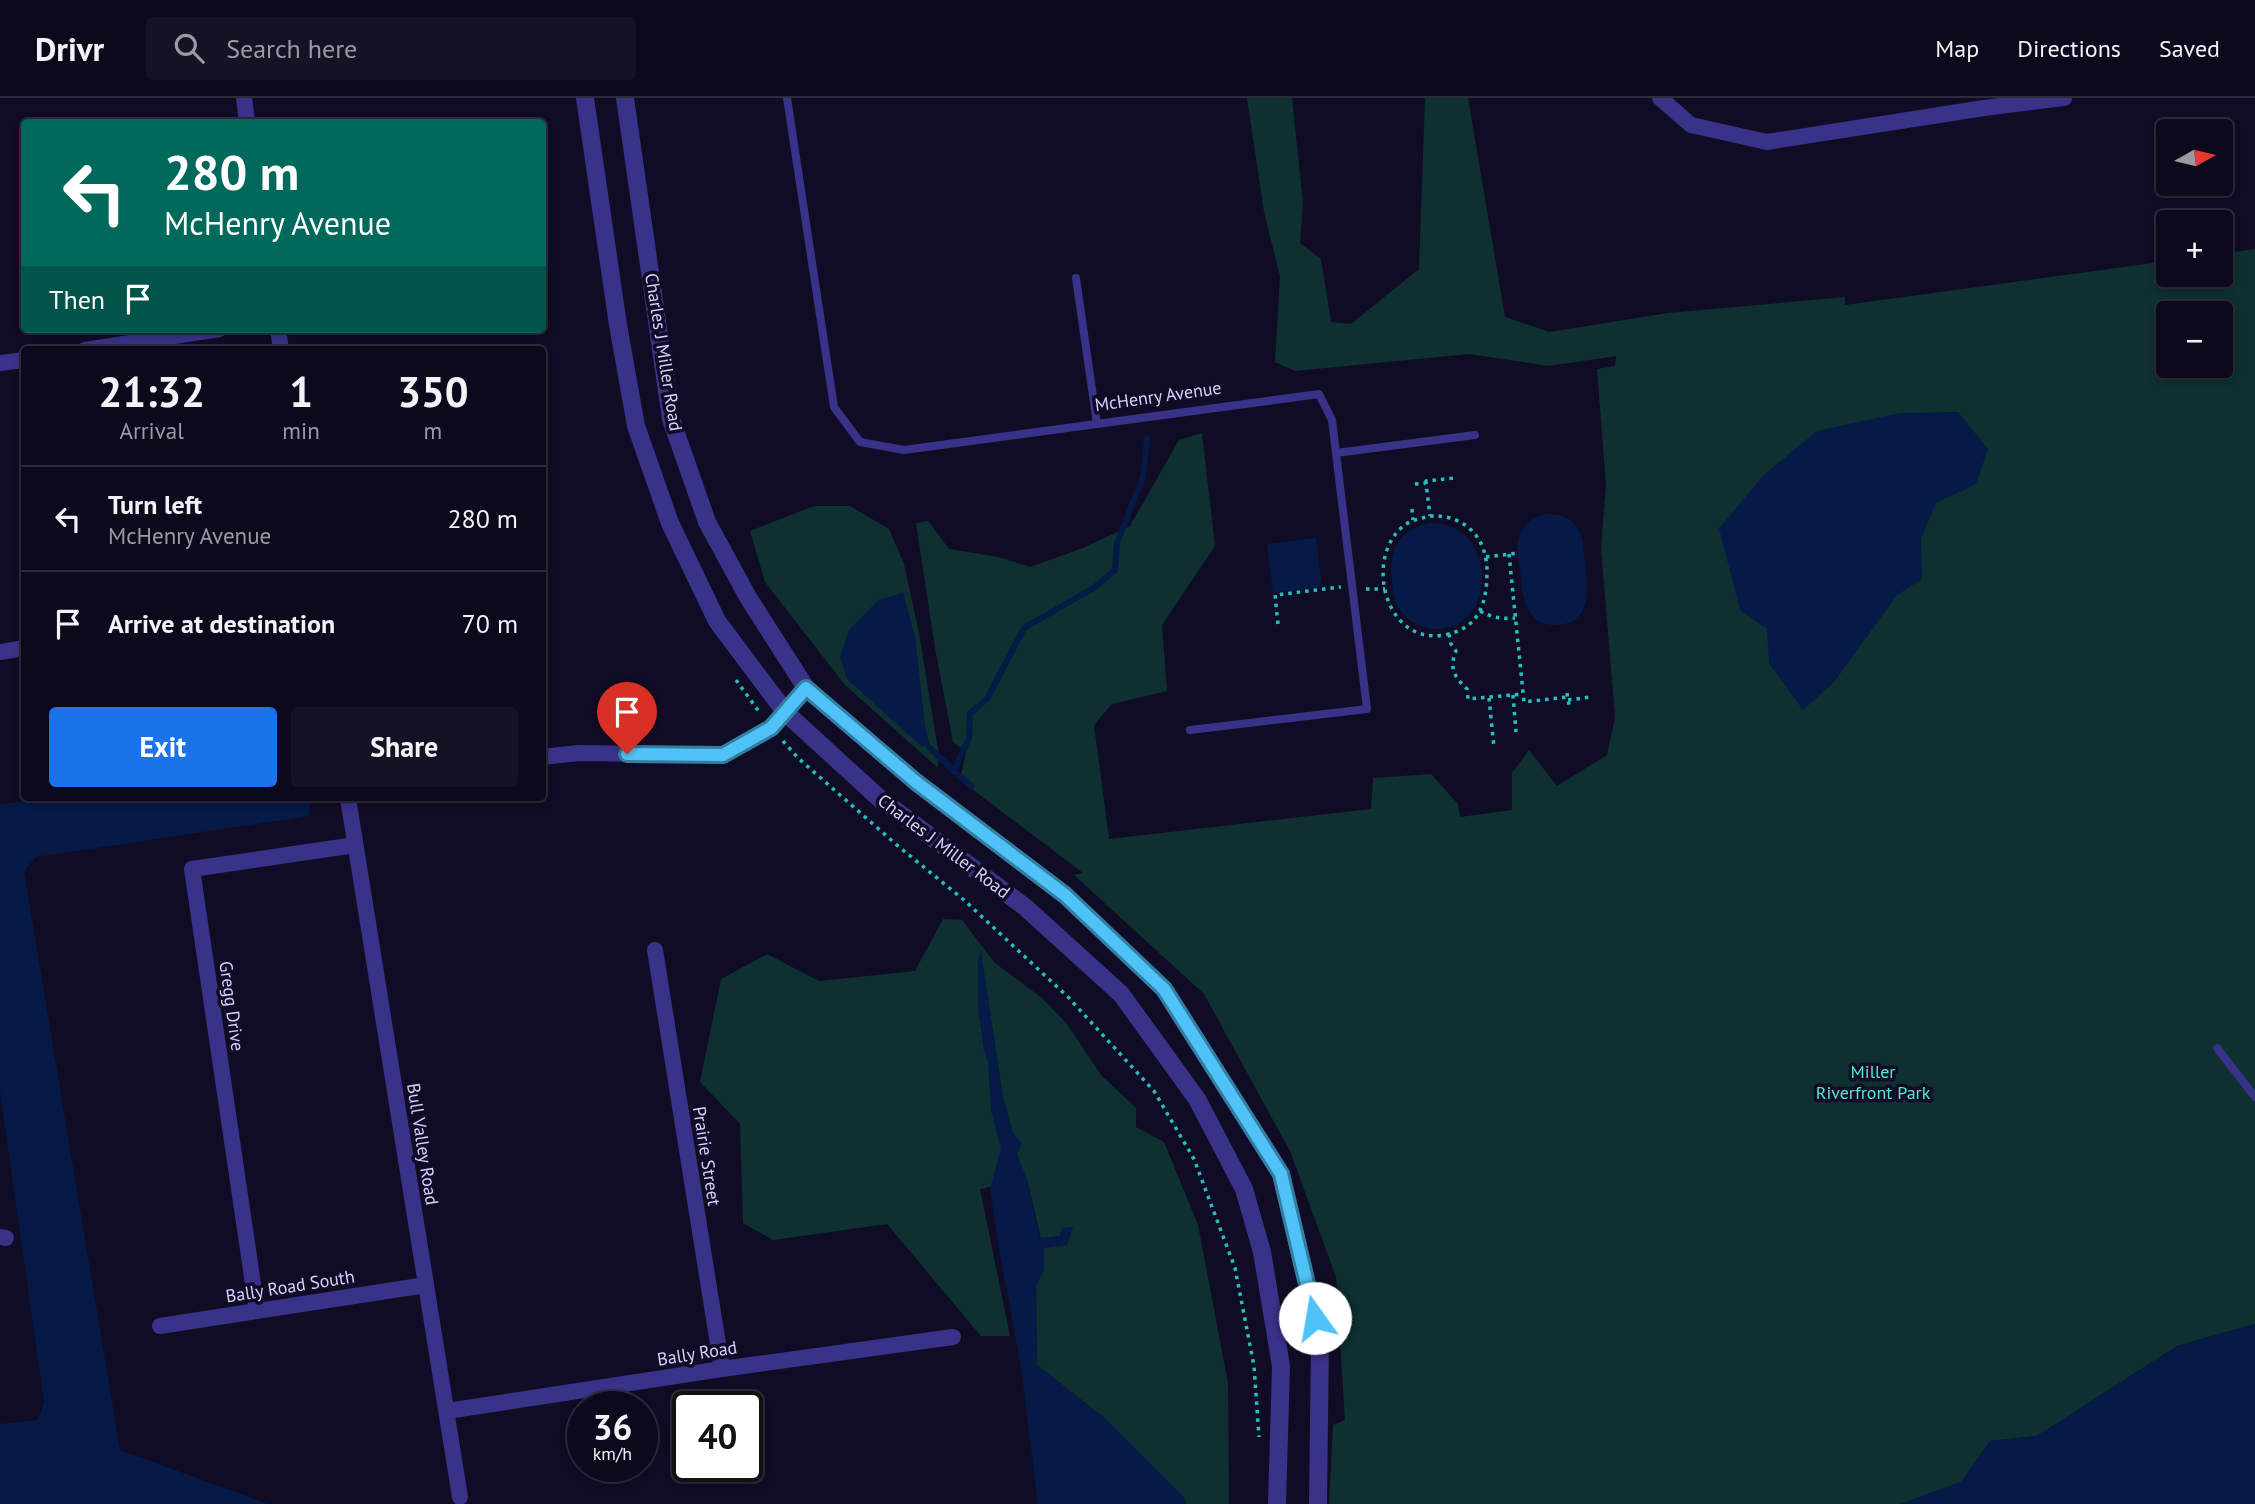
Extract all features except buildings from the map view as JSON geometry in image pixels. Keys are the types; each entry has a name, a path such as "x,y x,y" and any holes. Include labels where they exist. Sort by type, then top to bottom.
{"street":[{"path":"244,98 247,119"},
{"name":"Charles J Miller Road","path":"585,98 618,325 636,426 670,523 717,621 786,713 879,797 1025,907 1121,993 1197,1099 1244,1189 1262,1252 1281,1366 1276,1504"},
{"name":"Charles J Miller Road","path":"625,98 671,419 707,522 749,599 806,688 916,782 1065,895 1164,989 1281,1174 1320,1339 1318,1504"},
{"path":"1660,98 1692,125 1767,142 1983,103 2064,98"},
{"path":"111,346 193,333"},
{"path":"0,363 21,360"},
{"path":"0,652 21,648"},
{"path":"546,757 579,753 723,755 771,728 806,688"},
{"name":"Bull Valley Road","path":"348,801 460,1497"},
{"name":"Gregg Drive","path":"257,1311 192,869 355,845"},
{"name":"Prairie Street","path":"654,950 722,1369"},
{"name":"Bally Road South","path":"160,1326 426,1285"},
{"name":"Bally Road","path":"447,1411 953,1337"}],"lane":[{"name":"McHenry Avenue","path":"787,98 834,407 860,442 904,450 1319,394 1332,420 1367,709 1189,730"},
{"path":"1076,278 1097,424"},
{"path":"1336,453 1475,435"},
{"path":"2217,1048 2255,1097"}],"path":[{"path":"1415,484 1454,478"},
{"path":"1426,483 1430,516"},
{"path":"1412,509 1413,520"},
{"path":"1430,516 1449,517 1466,525 1481,541 1486,557 1488,586 1480,611 1466,627 1449,634 1432,636 1410,629 1394,614 1389,604 1383,560 1390,541 1402,527 1413,520 1430,516"},
{"path":"1486,557 1518,553"},
{"path":"1509,554 1524,702 1591,697"},
{"path":"1278,624 1275,594 1343,586"},
{"path":"1353,589 1385,589"},
{"path":"1480,611 1501,619 1516,618"},
{"path":"1449,634 1451,645 1456,651 1452,668 1457,681 1467,689 1468,699 1523,694"},
{"path":"1513,695 1517,732"},
{"path":"1489,697 1494,748"}],"green space":[{"name":"Miller Riverfront Park","path":"1247,98 1292,98 1303,203 1300,243 1321,259 1331,322 1351,324 1419,269 1425,98 1468,98 1505,317 1549,332 1668,313 1845,297 1845,305 2156,263 2156,287 2233,287 2233,252 2255,249 2255,1324 2177,1346 2037,1436 1990,1441 1961,1482 1901,1504 1329,1504 1333,1425 1345,1420 1336,1277 1290,1151 1204,994 1074,875 1083,873 960,780 966,752 953,742 916,523 928,521 949,549 999,557 1030,567 1083,548 1130,526 1179,440 1202,433 1215,546 1162,625 1167,691 1112,704 1094,725 1109,839 1371,809 1373,778 1431,774 1458,804 1460,817 1512,810 1512,773 1529,750 1557,786 1607,755 1615,717 1601,548 1606,485 1597,369 1615,366 1616,356 1549,366 1469,354 1295,371 1275,362 1280,276 1264,212"},
{"path":"814,506 850,506 889,529 904,564 919,633 939,756 938,768 845,685 765,582 750,531"},
{"path":"943,919 962,920 995,963 1042,998 1067,1024 1101,1075 1136,1108 1136,1127 1164,1142 1198,1225 1228,1383 1229,1504 1186,1504 1184,1497 1107,1420 1037,1365 1036,1286 1044,1270 1044,1248 1060,1236 1041,1239 1027,1179 980,1189 1010,1336 981,1336 887,1224 773,1240 743,1223 740,1124 700,1082 721,979 767,954 819,981 915,971"}],"water":[{"path":"1958,412 1988,449 1976,484 1936,503 1921,539 1922,579 1897,595 1834,682 1803,710 1769,663 1767,629 1740,610 1719,528 1765,474 1817,431 1900,413"},
{"path":"1546,514 1562,516 1575,525 1582,538 1585,561 1587,592 1582,611 1568,623 1556,625 1545,624 1531,614 1524,598 1518,555 1518,541 1525,525"},
{"path":"1429,523 1452,527 1468,539 1478,556 1482,576 1480,595 1471,613 1456,625 1435,629 1413,622 1400,610 1394,595 1391,572 1393,553 1402,538 1408,532"},
{"path":"1316,538 1322,587 1273,593 1267,544"},
{"path":"903,593 915,636 930,748 921,746 847,679 840,657 849,630 878,600"},
{"path":"24,801 311,801 309,816 36,857 24,871 120,1450 268,1504 0,1504 0,1424 38,1420 44,1402 0,1091 0,805"},
{"path":"981,952 1003,1096 1013,1133 1022,1143 1017,1154 1027,1179 1040,1238 1059,1236 1062,1228 1073,1227 1067,1245 1044,1248 1044,1270 1036,1286 1037,1365 1107,1420 1184,1497 1186,1504 1038,1504 1021,1367 990,1189 1001,1149 991,1111 988,1062 978,1009 978,962"},
{"path":"2255,1324 2255,1504 1901,1504 1961,1482 1990,1441 2037,1436 2177,1346"}],"waterway":[{"path":"971,786 954,771 969,738 970,713 987,699 1024,628 1095,587 1115,570 1117,543 1143,477 1147,439"},
{"path":"930,748 954,771"}],"route":[{"path":"627,754 723,755 771,728 806,688 916,782 1065,895 1164,989 1281,1174 1315,1318"}]}
